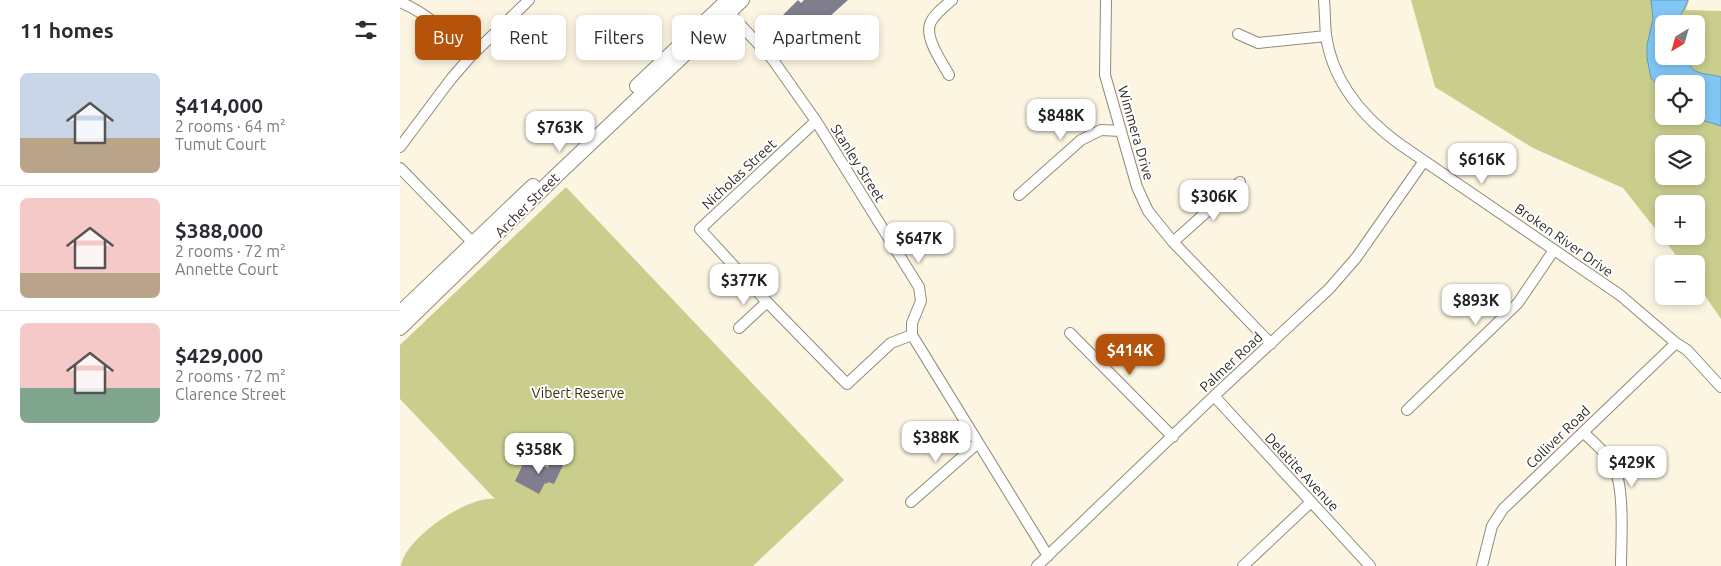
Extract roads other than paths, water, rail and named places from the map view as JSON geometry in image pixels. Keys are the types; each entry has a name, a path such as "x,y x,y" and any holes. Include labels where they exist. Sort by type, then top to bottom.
{"main road":[{"name":"Archer Street","path":"400,328 428,294 726,6 742,0"},
{"name":"Archer Street","path":"400,313 428,294"}],"street":[{"path":"481,46 529,0"},
{"path":"949,76 930,40 930,24 952,0"},
{"name":"Wimmera Drive","path":"1106,0 1105,75 1137,187 1148,211 1172,242 1271,344"},
{"name":"Broken River Drive","path":"1324,0 1326,36 1333,62 1340,78 1359,108 1384,132 1424,161 1620,295 1676,343 1684,353 1714,378 1721,387"},
{"path":"400,2 425,15"},
{"name":"Stanley Street","path":"726,6 773,60 816,121 919,287 921,301 912,323 912,335"},
{"path":"1238,34 1258,43 1326,36"},
{"path":"400,147 467,60"},
{"name":"Nicholas Street","path":"816,121 700,229 767,302 847,384 891,343 912,335"},
{"path":"1019,195 1081,140 1101,130 1121,131"},
{"name":"Palmer Road","path":"1036,566 1329,289 1356,258 1424,161"},
{"path":"400,168 477,247"},
{"path":"1172,242 1240,182"},
{"path":"1407,410 1518,303 1554,250"},
{"path":"739,328 767,302"},
{"path":"1070,333 1172,437"},
{"path":"912,335 1048,556"},
{"name":"Colliver Road","path":"1482,566 1492,526 1500,513 1676,343"},
{"name":"Delatite Avenue","path":"1214,396 1370,566"},
{"path":"1583,432 1611,460 1618,477 1621,566"},
{"path":"911,502 978,443"},
{"path":"1243,566 1311,502"}],"water":[{"path":"1651,0 1688,0 1681,15 1655,15 1655,65 1690,65 1699,73 1721,77 1721,126 1705,121 1705,75 1655,75 1655,83 1651,78 1647,58 1647,45 1653,19"}],"park label":[{"name":"Vibert Reserve","path":"578,393"}]}
